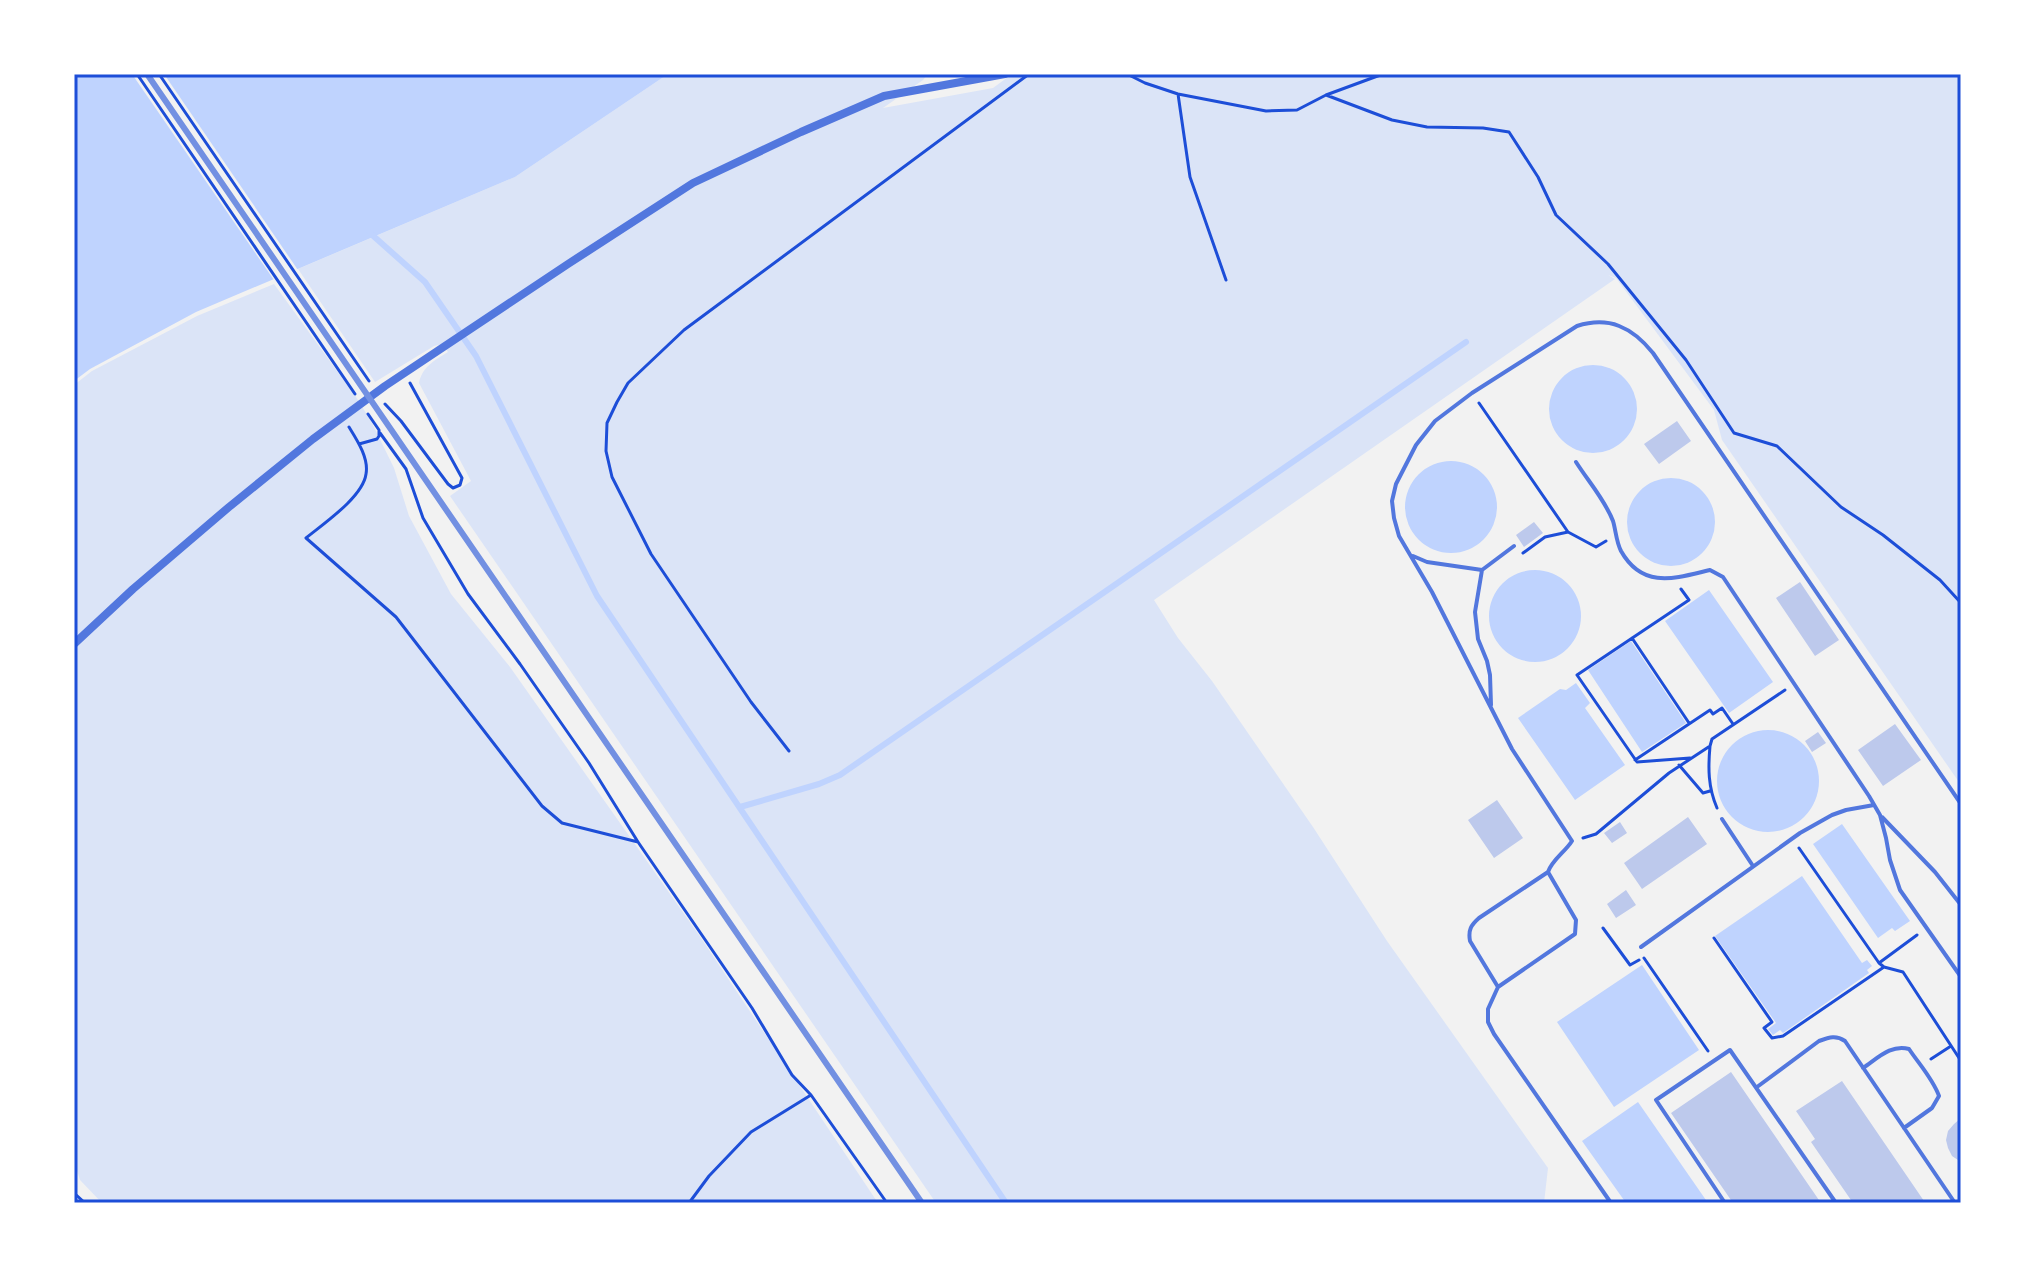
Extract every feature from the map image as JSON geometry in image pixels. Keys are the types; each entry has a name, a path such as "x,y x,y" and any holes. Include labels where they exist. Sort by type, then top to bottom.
{"street":[{"path":"74,644 133,589 313,439 405,373 693,183 884,96 1005,74"}],"lane":[{"path":"1498,987 1470,941 1468,934 1471,925 1548,872 1572,841 1512,749 1491,710 1432,592 1399,536 1392,501 1396,484 1416,445 1435,421 1472,393 1577,326 1591,322 1605,323 1620,326 1641,338 1961,804"},
{"path":"1576,462 1611,516 1623,553 1640,570 1662,579 1710,570 1723,577 1880,815 1935,872 1961,905"},
{"path":"1491,710 1490,675 1478,639 1475,612 1482,570 1514,546"},
{"path":"1411,555 1427,562 1482,570"},
{"path":"1641,947 1792,839 1832,815 1874,805"},
{"path":"1880,815 1900,890 1961,977"},
{"path":"1722,819 1753,866"},
{"path":"1548,872 1576,920 1575,934 1498,987 1488,1009 1488,1022 1611,1203"},
{"path":"1757,1087 1819,1041 1838,1036 1845,1041 1955,1203"},
{"path":"1863,1068 1899,1047 1909,1049 1921,1066 1939,1096 1932,1108 1904,1128"},
{"path":"1725,1203 1656,1100 1730,1050 1836,1203"}],"path":[{"path":"137,74 359,400"},
{"path":"159,74 374,389"},
{"path":"789,751 751,702 651,554 612,477 606,451 607,423 628,383 684,330 1029,74"},
{"path":"1127,74 1178,94 1266,111 1297,110 1326,95 1383,74"},
{"path":"1178,94 1190,177 1226,280"},
{"path":"1326,95 1392,120 1415,125 1509,132 1538,177 1556,215 1608,264 1686,360 1734,433 1777,446 1841,507 1940,580 1961,603"},
{"path":"383,402 448,484 453,488 460,485 462,478 455,462 405,373"},
{"path":"1472,393 1568,532 1596,547 1615,534"},
{"path":"367,413 406,469 423,518 468,594 589,763 638,842 752,1008 792,1075 811,1095 887,1203"},
{"path":"343,417 362,449 366,474 356,496 306,538 396,617 542,806 562,823 638,842"},
{"path":"359,444 377,439 380,433"},
{"path":"1514,546 1523,553 1545,537 1568,532"},
{"path":"1674,579 1689,600 1577,675 1637,762 1690,758"},
{"path":"1632,638 1689,723"},
{"path":"1722,819 1710,791 1708,777 1712,739 1795,684"},
{"path":"1635,760 1710,710 1713,714 1722,708 1733,724"},
{"path":"1572,841 1596,834 1679,765 1710,746"},
{"path":"1679,765 1703,793 1710,791"},
{"path":"1792,839 1879,963 1903,972 1961,1061"},
{"path":"1603,928 1630,965 1643,956 1714,1061"},
{"path":"1879,963 1927,928"},
{"path":"1714,938 1772,1022 1764,1028 1772,1038 1783,1036 1884,967"},
{"path":"1921,1066 1951,1046"},
{"path":"689,1203 709,1176 751,1132 811,1095"},
{"path":"74,1193 85,1203"}],"shaded area":[{"path":"668,74 928,74 883,108 993,88 1012,74 1961,74 1961,785 1722,440 1714,410 1616,278 1608,275 1615,279 1154,600 1313,827 1387,941 1548,1168 1544,1203 936,1203 450,496 471,481 419,383 426,368 448,352 442,344 434,346 375,382 298,269 515,177"},
{"path":"274,284 371,421 394,468 409,516 451,594 510,667 699,935 878,1203 102,1203 80,1180 74,1161 74,385 92,371 197,316"}],"water":[{"path":"74,74 668,74 515,177 196,312 90,369 74,381"},
{"path":"1593,365 1610,369 1624,378 1633,392 1637,409 1633,426 1624,440 1610,449 1593,453 1576,449 1562,440 1553,426 1549,409 1553,392 1562,378 1576,369"},
{"path":"1451,461 1469,465 1484,474 1493,489 1497,507 1493,525 1484,540 1469,549 1451,553 1433,549 1418,540 1409,525 1405,507 1409,489 1418,474 1433,465"},
{"path":"1671,478 1688,482 1702,491 1711,505 1715,522 1711,539 1702,553 1688,562 1671,566 1654,562 1640,553 1631,539 1627,522 1631,505 1640,491 1654,482"},
{"path":"1535,570 1553,573 1568,583 1578,598 1581,616 1578,634 1568,649 1553,659 1535,662 1517,659 1502,649 1492,634 1489,616 1492,598 1502,583 1517,573"},
{"path":"1709,590 1773,682 1729,713 1665,621"},
{"path":"1631,641 1686,723 1642,752 1588,670"},
{"path":"1576,683 1590,703 1585,708 1625,765 1575,800 1518,718 1560,689 1566,690"},
{"path":"1768,730 1787,734 1804,745 1815,762 1819,781 1815,800 1804,817 1787,828 1768,832 1749,828 1732,817 1721,800 1717,781 1721,762 1732,745 1749,734"},
{"path":"1842,824 1910,921 1878,938 1813,844"},
{"path":"1802,876 1862,963 1867,960 1872,966 1867,970 1869,973 1783,1033 1780,1030 1773,1035 1768,1029 1776,1023 1715,936"},
{"path":"1642,965 1699,1050 1614,1107 1557,1022"},
{"path":"1638,1102 1708,1203 1626,1203 1582,1141"}],"pier":[{"path":"132,74 164,74 300,273 276,283"}],"building":[{"path":"1677,421 1691,441 1659,464 1644,444"},
{"path":"1534,522 1543,533 1524,547 1516,535"},
{"path":"1800,582 1839,640 1815,656 1776,598"},
{"path":"1895,724 1921,760 1883,786 1858,750"},
{"path":"1818,732 1826,743 1812,752 1805,741"},
{"path":"1497,800 1523,838 1494,858 1468,820"},
{"path":"1688,817 1707,844 1642,889 1624,863"},
{"path":"1620,822 1627,833 1612,843 1604,833"},
{"path":"1626,890 1636,905 1616,918 1607,904"},
{"path":"1731,1072 1821,1203 1733,1203 1671,1113"},
{"path":"1842,1081 1924,1201 1921,1203 1853,1203 1811,1142 1815,1139 1796,1111"},
{"path":"1961,1118 1961,1162 1952,1156 1946,1140 1948,1131"}],"waterway":[{"path":"370,233 425,282 476,356 597,596 1006,1203"},
{"path":"740,807 840,775 1466,342"}],"railway":[{"path":"147,74 922,1203"}]}
